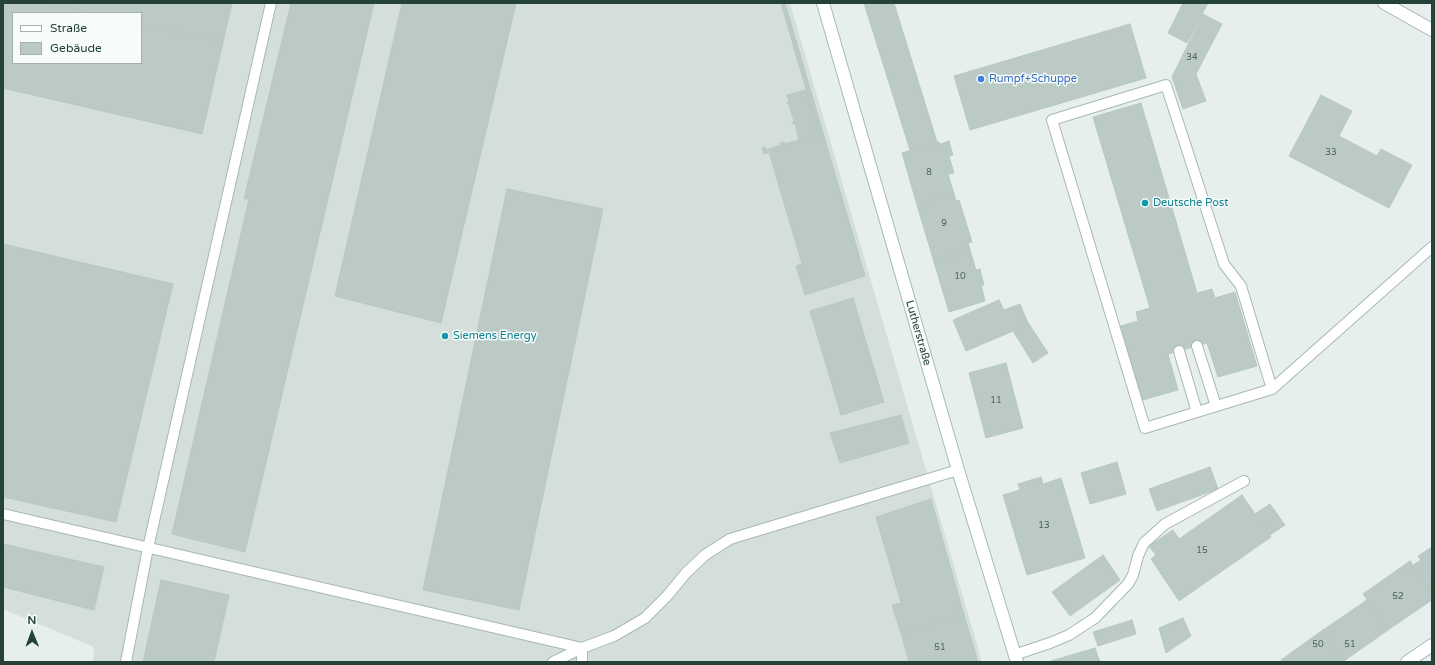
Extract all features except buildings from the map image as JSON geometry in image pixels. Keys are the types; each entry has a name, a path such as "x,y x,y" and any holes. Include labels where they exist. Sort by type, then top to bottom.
{"street":[{"name":"Lutherstraße","path":"824,3 958,470 1016,658"},
{"path":"1384,3 1432,30"},
{"path":"1407,662 1432,644"}],"lane":[{"path":"126,662 148,548 271,3"},
{"path":"1272,389 1242,286 1224,264 1166,85 1052,120 1145,428 1272,389 1432,247"},
{"path":"1197,346 1216,406"},
{"path":"1179,351 1197,412"},
{"path":"553,662 582,648 614,636 645,618 704,555 730,539 958,470"},
{"path":"1016,658 1069,635 1095,618 1128,584 1144,543 1165,524 1244,481"},
{"path":"3,514 582,648"},
{"path":"582,648 582,662"}],"shaded area":[{"name":"Siemens Energy","path":"3,3 790,3 982,662 93,662 94,647 3,609"}],"place":[{"name":"Rumpf+Schuppe","path":"981,79"},
{"name":"Deutsche Post","path":"1145,203"},
{"name":"Siemens Energy","path":"445,336"}]}
